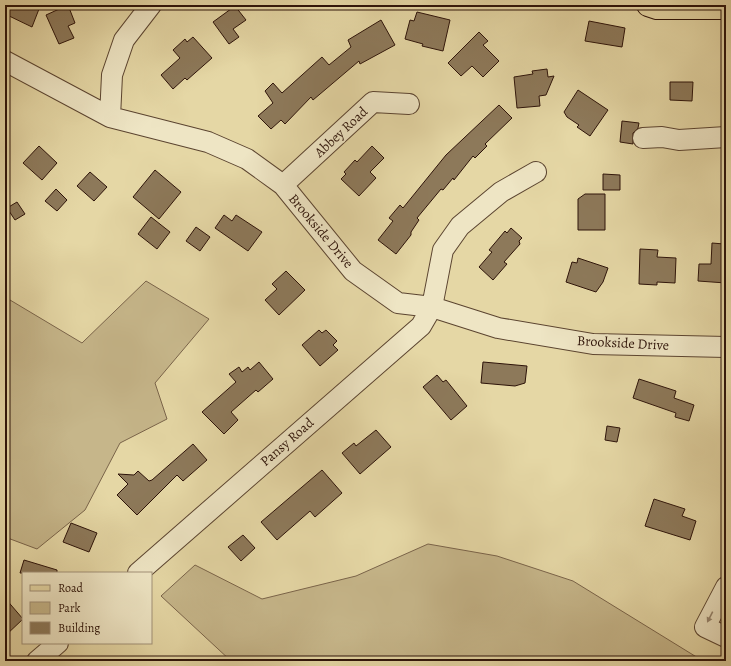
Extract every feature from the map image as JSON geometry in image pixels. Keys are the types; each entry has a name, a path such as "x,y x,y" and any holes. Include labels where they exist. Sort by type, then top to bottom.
{"main road":[{"path":"648,5 657,8 726,8"}],"street":[{"path":"110,117 112,75 124,40 151,5"},
{"name":"Brookside Drive","path":"5,61 110,117 208,142 247,159 283,185 353,271 398,303 432,308 498,328 593,344 726,347"},
{"path":"5,76 39,79"},
{"name":"Abbey Road","path":"283,185 373,102 409,104"},
{"path":"643,138 662,136 680,140 726,137"},
{"path":"432,308 443,250 460,226 502,192 536,172"},
{"name":"Pansy Road","path":"139,572 421,326 432,308"},
{"path":"726,587 705,627 726,637"},
{"path":"37,661 57,644"}],"green space":[{"path":"146,281 209,319 155,383 167,419 120,443 85,510 37,549 5,537 5,297 82,343"},
{"path":"428,544 497,556 573,581 703,661 231,661 161,596 195,565 262,599 356,576"}],"building":[{"path":"5,5 30,5 39,9 32,27 5,14"},
{"path":"68,5 75,23 68,26 74,38 59,44 46,15"},
{"path":"235,6 246,20 233,29 239,37 229,44 213,22"},
{"path":"417,12 450,20 443,51 422,46 423,44 405,39 410,20 414,21"},
{"path":"381,20 395,45 360,64 359,61 313,100 311,97 285,124 281,120 271,129 258,116 273,103 265,91 273,83 282,93 322,57 329,65 351,47 348,40"},
{"path":"589,21 625,28 622,47 585,41"},
{"path":"479,32 488,41 483,45 499,61 483,77 472,66 461,76 448,63"},
{"path":"193,37 212,58 187,80 185,78 173,89 161,75 180,58 173,50 185,39 187,42"},
{"path":"547,69 548,77 554,76 546,95 539,96 540,106 517,108 514,77 533,74 532,71"},
{"path":"670,82 693,82 692,101 670,100"},
{"path":"578,90 608,110 590,136 577,127 579,125 567,117 564,112"},
{"path":"499,105 512,118 485,144 487,146 475,158 473,156 454,180 453,178 443,190 441,189 417,218 419,220 411,232 411,235 396,254 378,240 393,221 389,218 400,205 403,208 446,155"},
{"path":"622,121 639,123 638,128 633,133 633,144 620,142"},
{"path":"39,146 57,163 42,180 23,163"},
{"path":"372,146 384,158 370,172 376,178 359,196 341,179 346,174 344,172 355,160 357,162"},
{"path":"155,170 181,192 159,219 133,197"},
{"path":"90,172 107,187 94,201 77,186"},
{"path":"603,174 620,175 620,190 603,190"},
{"path":"56,189 67,200 57,211 45,201"},
{"path":"585,194 605,194 605,230 578,230 578,199"},
{"path":"17,202 25,214 15,220 7,208"},
{"path":"224,215 232,221 236,215 262,232 248,251 215,228"},
{"path":"151,217 170,232 157,249 138,234"},
{"path":"196,227 210,237 200,251 186,241"},
{"path":"511,228 522,238 519,241 520,244 504,262 507,264 493,280 479,267 492,252 489,250 505,231 507,233"},
{"path":"712,243 724,244 723,271 726,271 726,283 698,281 699,264 711,264"},
{"path":"640,249 658,250 657,257 676,258 675,283 657,282 657,285 639,284"},
{"path":"578,258 608,268 603,282 596,292 566,282 572,262 577,263"},
{"path":"286,271 305,290 279,315 265,300 277,289 272,284"},
{"path":"319,330 322,333 326,330 337,341 333,345 338,350 320,366 302,345"},
{"path":"259,362 273,379 258,392 256,390 231,412 238,420 224,434 202,412 236,382 229,374 239,367 242,372 248,367 250,370"},
{"path":"483,362 527,366 525,383 515,386 481,383"},
{"path":"437,375 443,382 446,380 467,406 451,420 423,387"},
{"path":"639,379 676,391 674,398 694,405 689,421 675,417 676,413 633,398"},
{"path":"607,426 620,428 617,442 605,440"},
{"path":"376,430 391,447 360,474 342,453 354,443 356,446"},
{"path":"193,444 207,460 183,481 177,475 137,515 117,495 128,484 118,474 134,475 138,471 149,481 152,480"},
{"path":"322,470 342,493 315,517 310,511 277,540 261,522"},
{"path":"654,499 685,509 682,516 696,521 690,540 645,526"},
{"path":"71,523 97,533 89,552 63,542"},
{"path":"243,535 255,548 241,561 228,547"},
{"path":"24,560 57,570 57,572 20,573"},
{"path":"5,598 22,618 22,620 5,636"}]}
